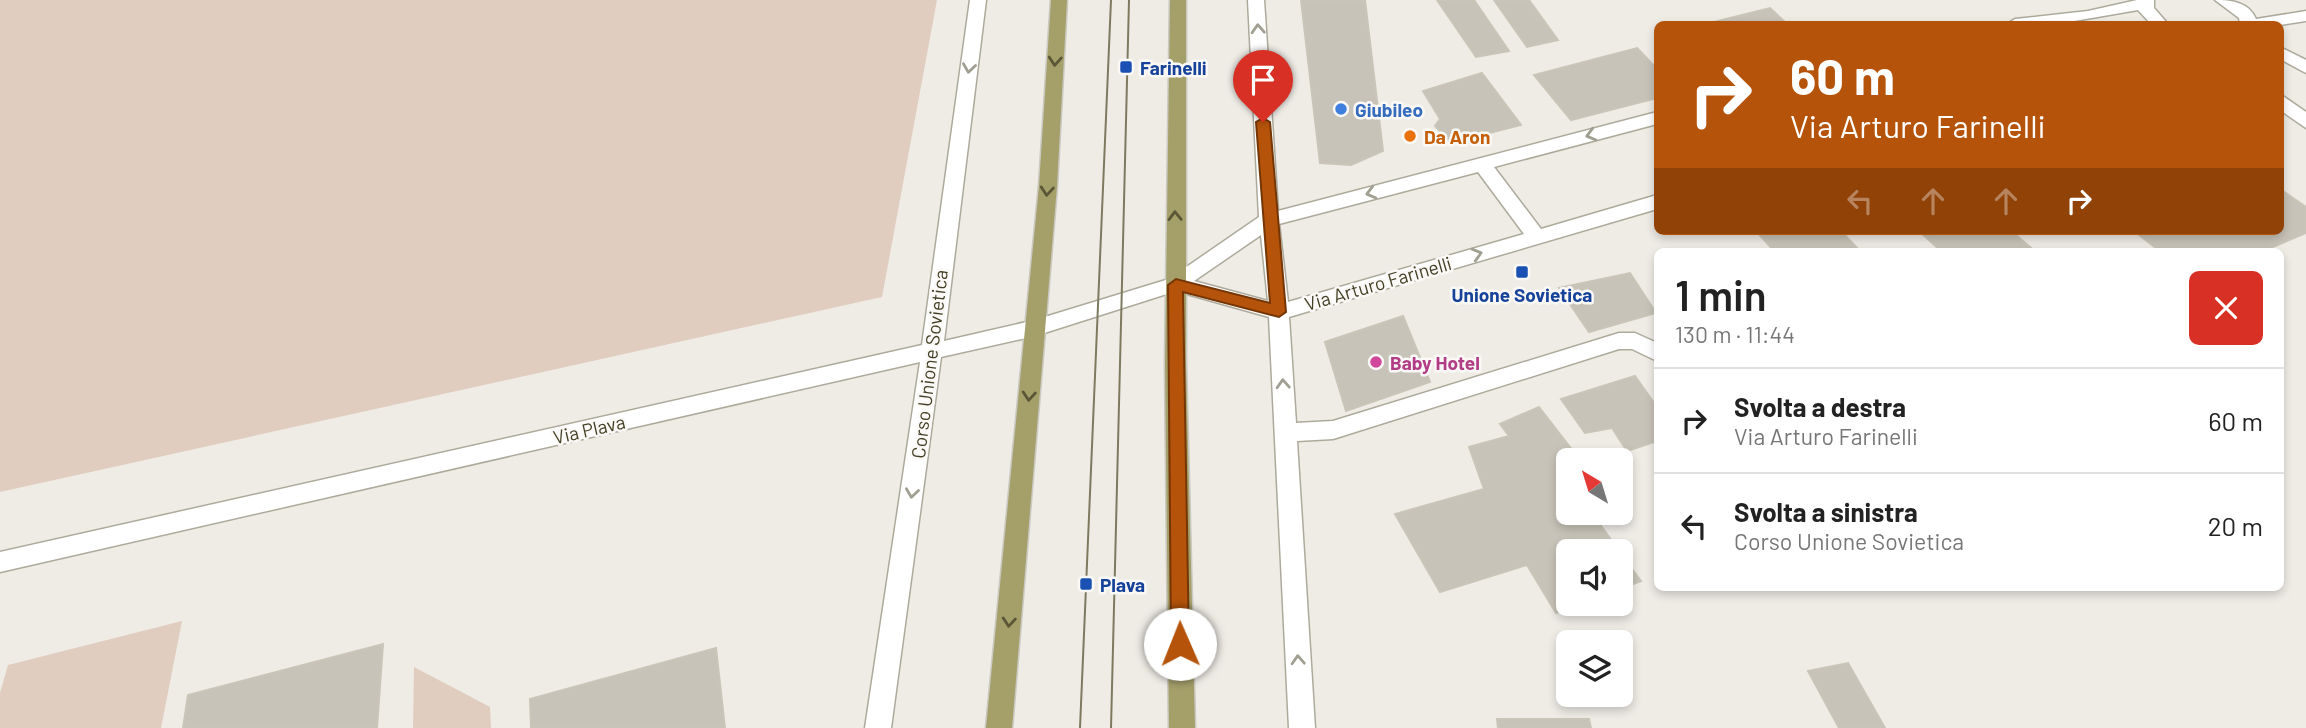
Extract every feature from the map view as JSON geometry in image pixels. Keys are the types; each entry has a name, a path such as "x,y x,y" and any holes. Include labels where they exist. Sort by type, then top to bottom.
{"main road":[{"path":"999,728 1048,186 1059,0"},
{"path":"1178,0 1176,505 1182,728"}],"street":[{"name":"Corso Unione Sovietica","path":"877,728 978,0"},
{"path":"1256,0 1269,220 1279,312 1302,728"},
{"path":"2223,0 2247,16 2248,21"},
{"path":"2042,21 2088,16 2146,1 2146,9 2157,21"},
{"path":"2275,21 2306,16"},
{"path":"2284,54 2306,67"},
{"path":"2284,103 2306,122"},
{"path":"1176,285 1269,220 1654,119"},
{"path":"1482,164 1537,237"},
{"name":"Via Arturo Farinelli","path":"1176,285 1279,312 1654,203"},
{"name":"Via Plava","path":"0,562 1035,328 1176,285"},
{"path":"1285,433 1333,430 1619,341 1635,341 1654,351"}],"shaded area":[{"path":"0,0 937,0 882,297 0,492"},
{"path":"182,621 161,728 0,728 0,693 8,665"},
{"path":"414,667 490,707 491,728 413,728"}],"building":[{"path":"1301,0 1365,0 1383,151 1351,165 1320,163"},
{"path":"1437,0 1474,0 1509,51 1476,57"},
{"path":"1494,0 1529,0 1558,40 1527,47"},
{"path":"1770,8 1784,21 1718,21"},
{"path":"1637,48 1654,66 1654,99 1571,120 1534,75"},
{"path":"1482,73 1521,125 1451,143 1435,126 1440,119 1423,91"},
{"path":"2284,192 2306,207 2306,233 2270,248 2156,248 2139,235 2284,235"},
{"path":"1760,235 1845,235 1857,248 1771,248"},
{"path":"1923,235 2016,235 2031,248 1938,248"},
{"path":"1630,273 1654,314 1589,332 1559,288"},
{"name":"Baby Hotel","path":"1403,316 1430,382 1346,411 1325,342"},
{"path":"1635,376 1654,403 1654,442 1633,449 1625,448 1612,428 1585,433 1561,399"},
{"path":"1539,407 1571,448 1556,448 1556,525 1601,525 1610,539 1556,539 1556,613 1527,565 1440,592 1395,514 1484,489 1469,447 1509,436 1500,424"},
{"path":"1633,570 1641,581 1633,584"},
{"path":"383,644 377,728 183,728 188,695"},
{"path":"716,648 725,728 531,728 530,699"},
{"path":"1848,663 1885,728 1839,728 1808,671"},
{"path":"1497,719 1589,719 1591,728 1498,728"}],"tram line":[{"path":"1080,728 1111,0"},
{"path":"1111,728 1129,0"}],"place":[{"name":"Farinelli","path":"1126,67"},
{"name":"Giubileo","path":"1341,109"},
{"name":"Da Aron","path":"1410,136"},
{"name":"Unione Sovietica","path":"1522,272"},
{"name":"Baby Hotel","path":"1376,362"},
{"name":"Plava","path":"1086,584"}],"route":[{"path":"1180,644 1176,505 1176,285 1279,312 1269,220 1263,122"}]}
